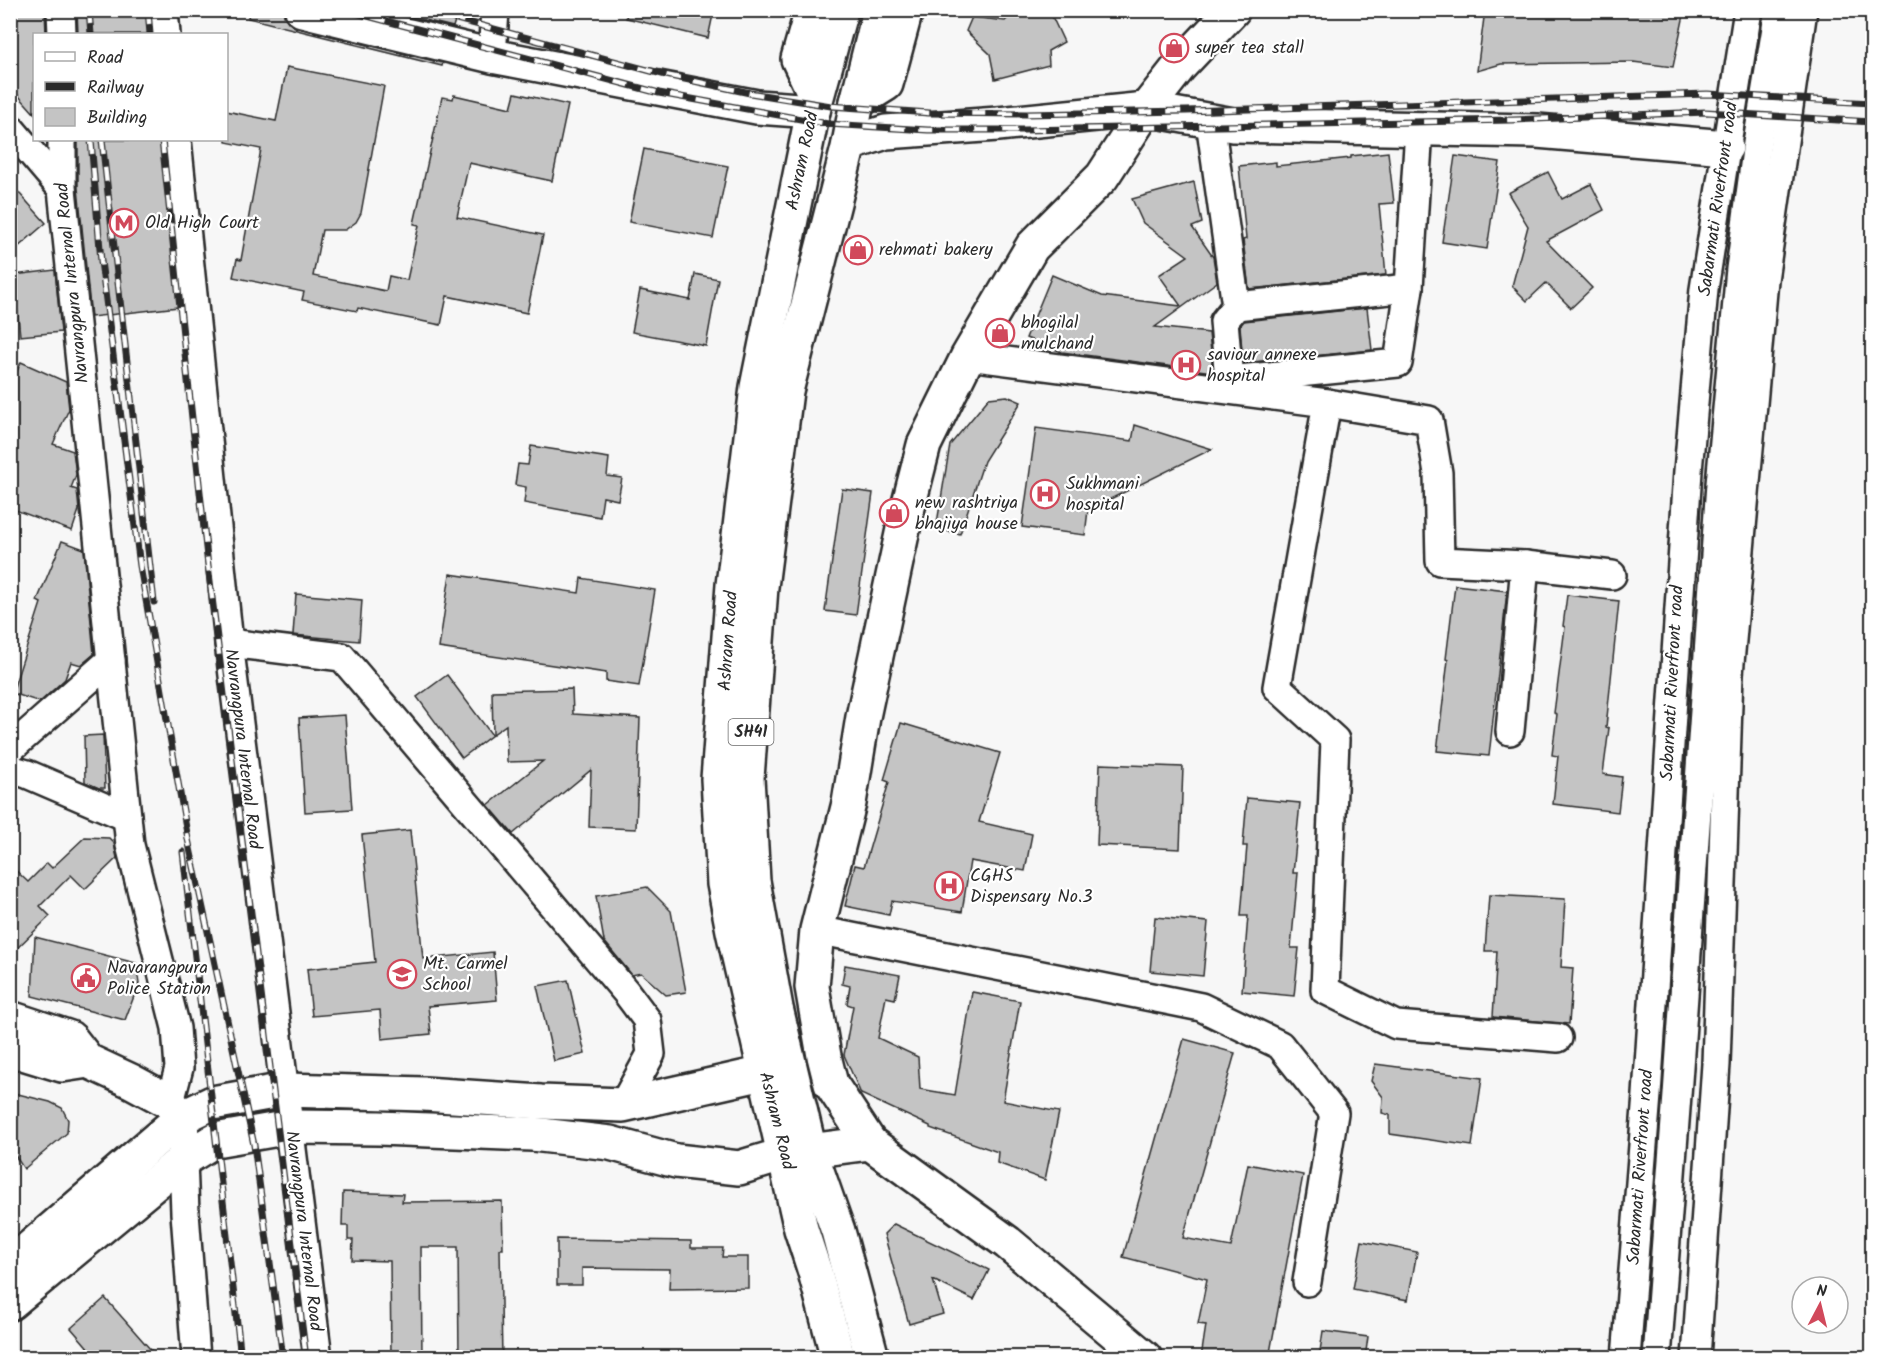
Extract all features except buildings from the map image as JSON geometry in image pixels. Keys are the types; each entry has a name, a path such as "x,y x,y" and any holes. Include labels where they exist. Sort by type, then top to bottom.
{"main road":[{"path":"302,10 492,56 757,107 815,104 798,59 812,10"},
{"name":"SH41","path":"857,102 880,10"},
{"path":"857,102 886,84 906,10"},
{"path":"1145,1358 1008,1243 870,1143 831,1084 812,987 817,930 849,803 863,717 906,515 924,445 968,356 1032,247 1102,177 1146,109 1179,67 1229,11"},
{"name":"Ashram Road","path":"837,25 815,104 757,387 733,585 718,778 724,884 735,943 777,1067 797,1152 801,1229 838,1358"},
{"name":"Ashram Road","path":"777,1067 776,1008 753,881 748,766 762,587 786,391 849,144 857,102"},
{"path":"849,144 886,132 998,124 1146,109 1233,125 1537,131 1726,147"},
{"path":"10,1018 70,1038 88,1061 131,1081 175,1110 183,1160"},
{"path":"10,1049 62,1065 88,1061"},
{"path":"10,1265 122,1171 175,1110 285,1089 623,1105 824,1056"},
{"path":"10,1303 183,1160 215,1140 290,1127 391,1128 532,1134 610,1143 676,1161 739,1168 797,1152 870,1143"},
{"name":"Ashram Road","path":"797,1152 838,1231 872,1358"}],"street":[{"path":"61,10 62,33"},
{"path":"164,10 166,33"},
{"path":"492,56 495,10"},
{"name":"Sabarmati Riverfront road","path":"1626,1358 1647,1095 1688,471 1704,290 1748,10"},
{"name":"Sabarmati Riverfront road","path":"1662,1357 1677,1095 1720,484 1740,269 1757,143 1779,10"},
{"path":"1696,1358 1716,1064 1729,674 1764,280 1803,10"},
{"path":"1210,121 1236,306"},
{"path":"10,128 62,189"},
{"path":"1409,288 1236,306 1224,321 1229,380 1398,363 1409,288 1419,129"},
{"name":"Navrangpura Internal Road","path":"62,141 62,189 130,845 176,1028 179,1068 175,1110"},
{"name":"Navrangpura Internal Road","path":"177,141 229,643 318,1358"},
{"path":"968,356 1327,403 1429,420 1438,473 1440,561 1525,565 1612,575"},
{"path":"1327,403 1277,687 1335,740 1325,990 1396,1025 1558,1038"},
{"path":"1510,730 1525,565"},
{"path":"229,643 342,657 626,992 647,1020 651,1054 623,1105"},
{"path":"10,749 111,660"},
{"path":"10,769 27,774 127,818"},
{"path":"817,930 1201,1006 1280,1046 1334,1113 1307,1282"},
{"path":"183,1160 196,1358"}],"railway":[{"path":"89,10 91,33"},
{"path":"148,10 150,33"},
{"path":"345,10 659,93 828,124 928,130 1024,130 1512,120 1706,112 1872,122"},
{"path":"423,10 666,75 750,93 831,106 929,113 1186,111 1707,94 1872,103"},
{"path":"91,141 101,261 140,566 188,839 254,1145 283,1358"},
{"path":"102,141 154,602"},
{"path":"162,141 207,557 306,1358"},
{"path":"183,852 241,1358"}],"place":[{"name":"super tea stall","path":"1174,48"},
{"name":"Old High Court","path":"124,223"},
{"name":"rehmati bakery","path":"858,250"},
{"name":"bhogilal mulchand","path":"1000,333"},
{"name":"saviour annexe hospital","path":"1186,365"},
{"name":"Sukhmani hospital","path":"1045,494"},
{"name":"new rashtriya bhajiya house","path":"894,513"},
{"name":"CGHS Dispensary No.3","path":"949,886"},
{"name":"Mt. Carmel School","path":"402,974"},
{"name":"Navarangpura Police Station","path":"86,978"}]}
